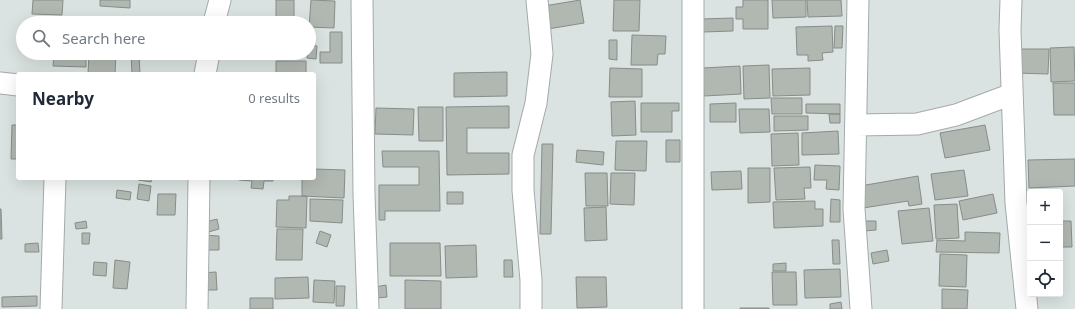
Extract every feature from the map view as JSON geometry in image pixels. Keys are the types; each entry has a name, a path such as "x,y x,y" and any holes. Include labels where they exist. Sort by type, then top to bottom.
{"street":[{"path":"216,16 220,0"},
{"path":"362,0 364,194 368,309"},
{"path":"531,309 523,190 523,155 536,103 542,54 537,0"},
{"path":"693,0 693,309"},
{"path":"858,0 854,209 861,309"},
{"path":"1011,0 1010,30 1016,203 1026,309"},
{"path":"205,72 208,60"},
{"path":"0,83 16,85"},
{"path":"856,125 917,124 956,115 1012,94"},
{"path":"51,309 55,180"},
{"path":"197,309 199,180"}],"building":[{"path":"33,0 63,0 62,15 32,14"},
{"path":"100,0 130,0 130,8 100,6"},
{"path":"276,0 294,0 294,16 276,16"},
{"path":"311,0 335,1 334,28 316,27 316,16 310,16"},
{"path":"580,0 584,23 548,29 544,6"},
{"path":"614,0 640,0 639,31 613,31"},
{"path":"743,0 768,0 768,29 743,29 743,19 736,19 736,7 743,7"},
{"path":"772,0 806,0 806,17 773,18"},
{"path":"807,0 841,0 842,16 808,17"},
{"path":"733,18 733,31 703,32 702,19"},
{"path":"832,26 833,52 822,53 823,60 808,61 808,55 797,55 796,27"},
{"path":"835,26 843,26 842,48 834,48"},
{"path":"330,32 342,32 342,63 320,63 320,52 330,52"},
{"path":"632,35 666,36 665,54 658,54 657,65 631,65"},
{"path":"609,40 617,40 617,60 609,59"},
{"path":"1074,47 1075,81 1051,82 1050,48"},
{"path":"1015,49 1049,49 1048,74 1015,73"},
{"path":"53,60 86,60 86,67 53,66"},
{"path":"89,60 116,60 115,72 88,72"},
{"path":"131,60 139,60 140,72 132,72"},
{"path":"276,61 306,61 306,72 276,72"},
{"path":"769,65 770,98 744,99 743,66"},
{"path":"740,66 741,94 704,96 703,68"},
{"path":"610,68 642,69 642,97 609,97"},
{"path":"810,68 810,95 773,96 772,69"},
{"path":"507,72 507,96 454,97 454,73"},
{"path":"1053,83 1075,83 1075,115 1054,115"},
{"path":"771,98 802,98 802,114 772,114"},
{"path":"635,101 636,135 612,136 611,102"},
{"path":"641,103 679,103 679,111 672,111 672,132 641,132"},
{"path":"736,103 736,122 710,122 710,104"},
{"path":"806,104 840,104 840,114 806,113"},
{"path":"509,106 509,128 467,128 467,153 509,153 509,174 447,175 446,107"},
{"path":"418,107 443,107 443,141 419,141"},
{"path":"376,108 414,109 413,135 375,134"},
{"path":"739,109 769,109 770,132 740,133"},
{"path":"829,114 840,114 840,123 830,123"},
{"path":"774,116 808,116 808,130 774,131"},
{"path":"12,125 16,125 16,159 11,159"},
{"path":"985,125 990,150 945,158 940,133"},
{"path":"838,131 839,154 802,155 802,133"},
{"path":"798,133 799,165 772,166 771,134"},
{"path":"666,140 680,140 680,162 666,162"},
{"path":"616,141 647,141 646,171 615,170"},
{"path":"542,144 553,144 551,234 540,234"},
{"path":"577,150 604,152 603,165 576,162"},
{"path":"382,151 439,151 440,211 385,211 385,220 379,220 379,185 419,185 419,167 383,167"},
{"path":"1075,159 1075,186 1029,188 1028,160"},
{"path":"815,165 840,166 839,190 826,189 827,180 814,180"},
{"path":"810,167 811,188 804,188 805,199 776,200 774,168"},
{"path":"748,168 770,168 770,202 748,203"},
{"path":"316,169 345,170 344,198 302,196 302,180 316,180"},
{"path":"964,170 968,196 935,200 931,174"},
{"path":"741,171 742,189 712,190 711,172"},
{"path":"585,173 607,173 608,206 586,206"},
{"path":"611,173 635,173 634,205 610,204"},
{"path":"918,176 922,204 909,206 908,201 863,208 860,186"},
{"path":"138,180 152,180 151,182"},
{"path":"239,180 273,180 264,181 263,189 251,188 252,181"},
{"path":"139,184 151,186 149,201 137,199"},
{"path":"117,190 131,192 130,200 116,198"},
{"path":"447,192 463,192 463,204 447,204"},
{"path":"158,194 176,194 175,215 157,215"},
{"path":"993,194 997,213 963,220 959,201"},
{"path":"289,196 307,196 306,228 276,227 277,200 289,200"},
{"path":"310,199 343,200 342,223 310,221"},
{"path":"831,199 840,200 840,222 830,222"},
{"path":"815,201 815,209 823,209 823,226 774,228 773,202"},
{"path":"957,204 959,238 936,239 934,205"},
{"path":"606,207 607,240 585,241 584,208"},
{"path":"929,208 933,241 902,244 898,211"},
{"path":"1,209 2,239 0,239"},
{"path":"217,219 219,229 205,233 202,223"},
{"path":"86,221 87,228 76,229 75,223"},
{"path":"864,221 876,221 876,230 864,231"},
{"path":"1063,221 1071,221 1072,247 1063,247"},
{"path":"277,229 303,229 302,260 276,260"},
{"path":"320,231 331,235 327,247 316,243"},
{"path":"965,232 1000,233 999,253 936,252 937,240 965,241"},
{"path":"82,233 90,233 89,244 82,244"},
{"path":"202,235 219,236 219,250 202,250"},
{"path":"832,240 839,240 840,264 833,264"},
{"path":"38,243 39,252 25,252 25,244"},
{"path":"390,243 440,243 441,276 390,276"},
{"path":"476,245 477,277 446,278 445,246"},
{"path":"887,250 889,261 873,264 871,253"},
{"path":"940,254 967,255 966,287 939,286"},
{"path":"115,260 130,262 127,289 113,288"},
{"path":"504,260 512,260 513,277 504,277"},
{"path":"94,262 107,263 106,276 93,275"},
{"path":"786,263 786,271 773,271 773,264"},
{"path":"840,269 841,297 805,298 804,270"},
{"path":"216,272 217,290 202,290 201,273"},
{"path":"772,272 796,272 797,305 773,305"},
{"path":"308,277 309,298 275,299 275,278"},
{"path":"576,277 606,277 607,307 577,308"},
{"path":"314,280 335,281 334,303 313,302"},
{"path":"405,280 441,281 441,309 405,309"},
{"path":"386,285 387,297 377,298 375,287"},
{"path":"336,286 345,286 344,306 336,306"},
{"path":"942,289 968,290 967,309 942,309"},
{"path":"37,296 37,306 2,307 2,297"},
{"path":"250,298 273,298 273,309 250,309"},
{"path":"841,302 842,309 830,309 830,304"},
{"path":"769,308 769,309 740,309"}]}
